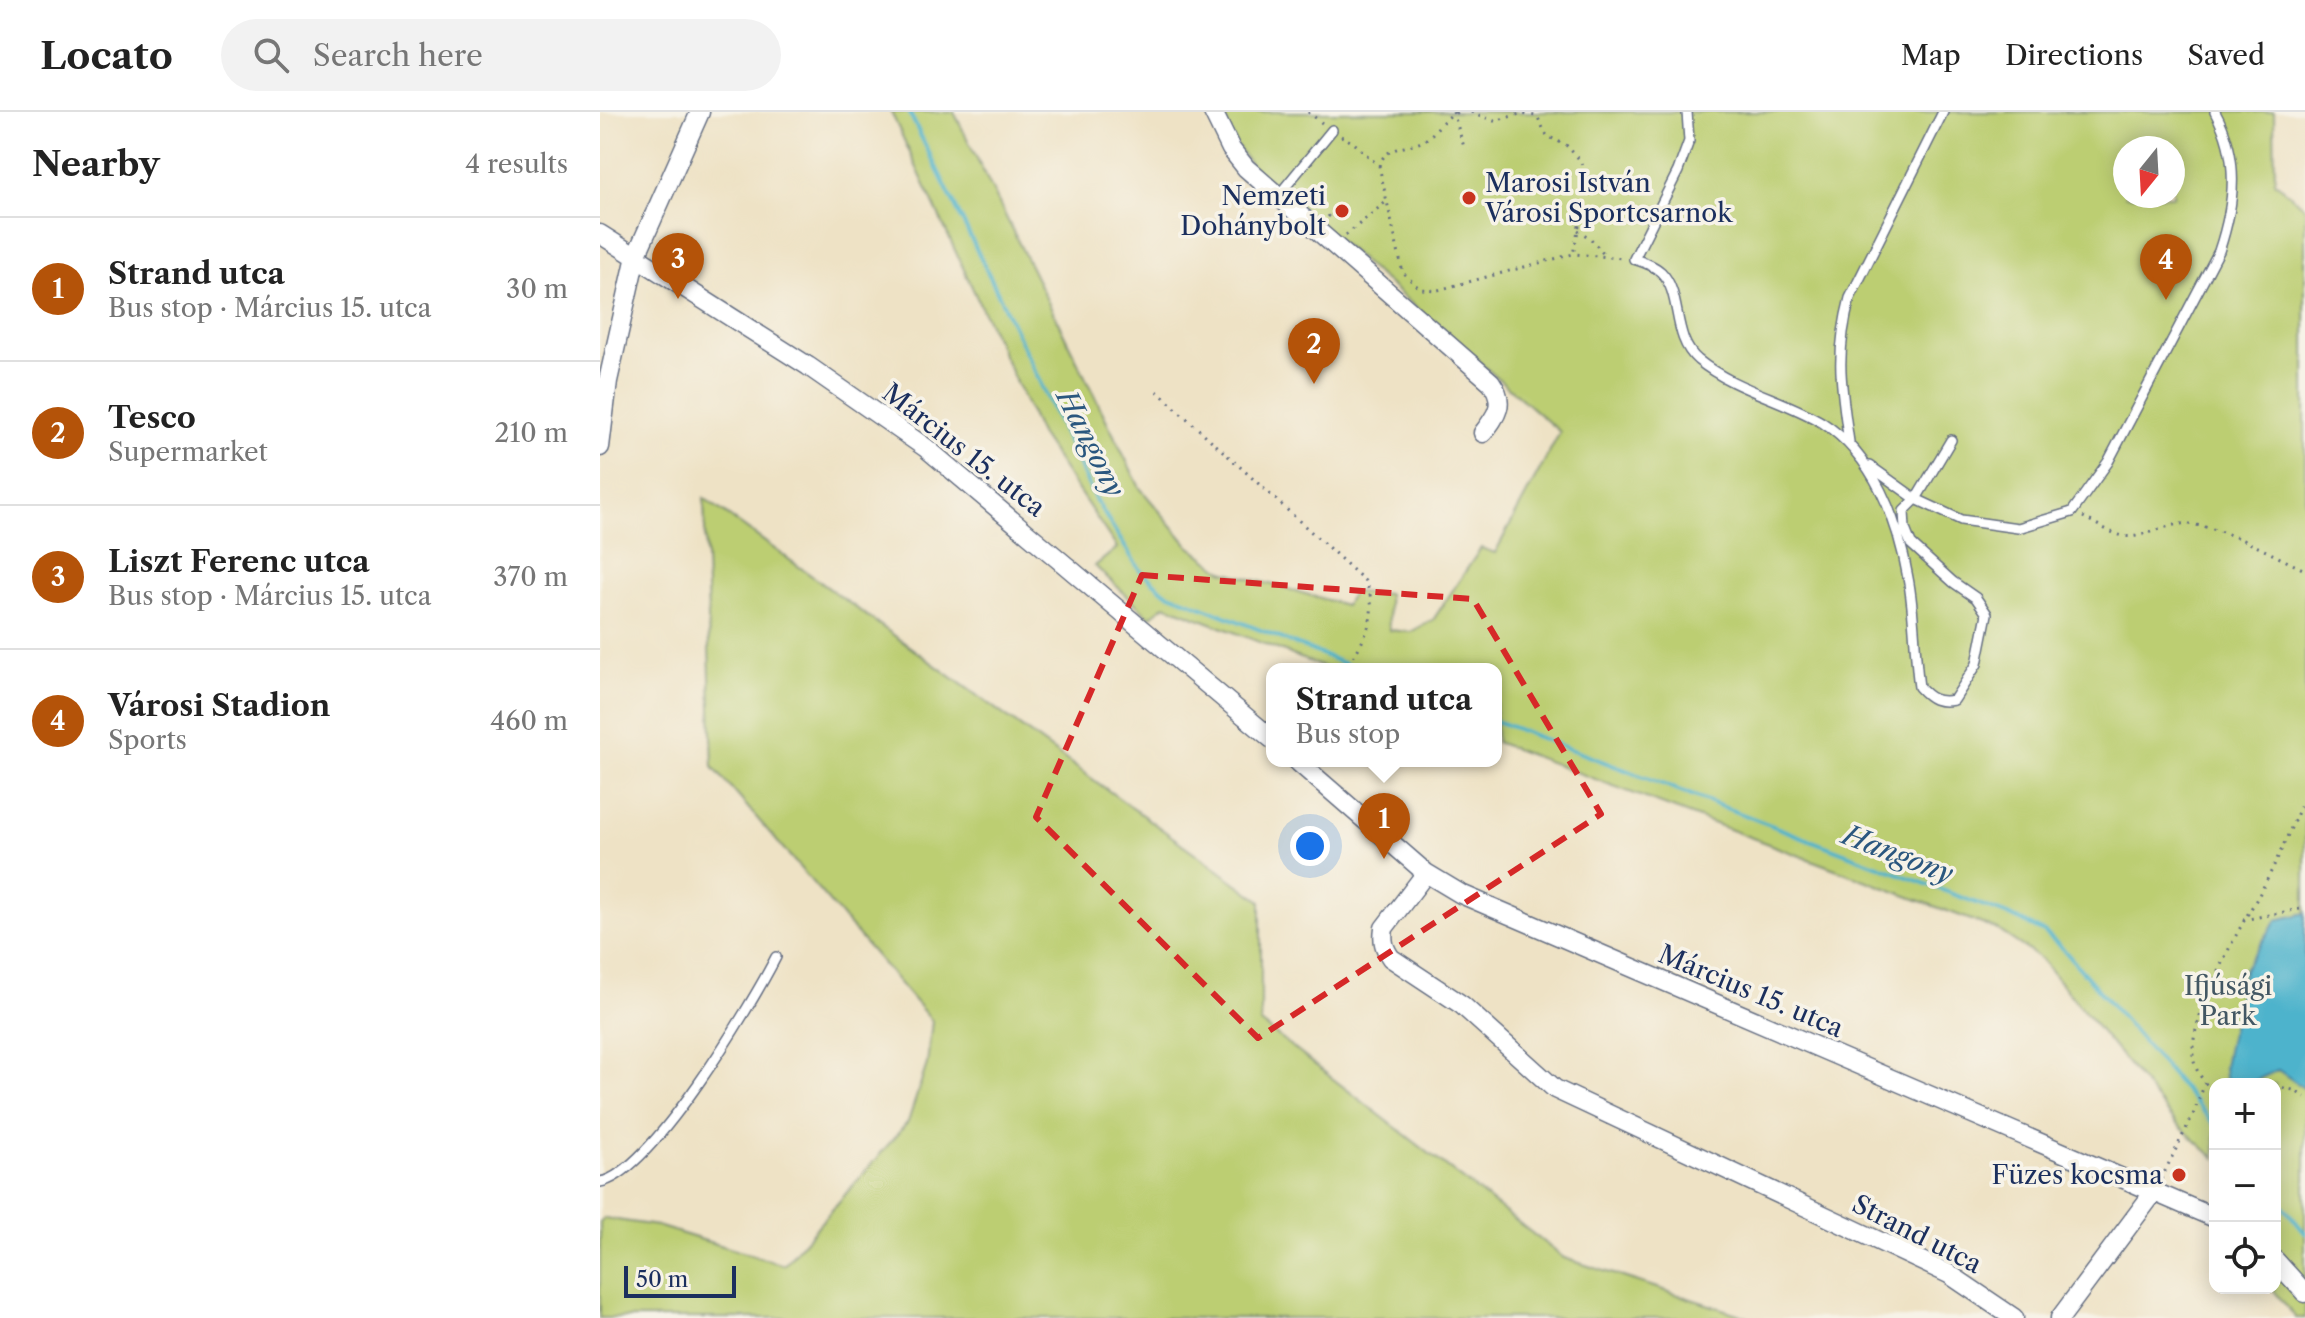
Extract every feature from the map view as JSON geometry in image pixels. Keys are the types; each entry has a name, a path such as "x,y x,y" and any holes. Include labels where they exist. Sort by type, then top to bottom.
{"street":[{"path":"600,447 604,380 636,256 700,112"},
{"path":"1213,112 1237,158 1491,382 1499,396 1500,406 1483,433"},
{"name":"Március 15. utca","path":"600,234 808,366 926,448 1266,734"},
{"name":"Március 15. utca","path":"1304,767 1426,873 1461,894 2209,1215"},
{"name":"Strand utca","path":"1426,873 1384,928 1382,939 1385,950 1391,958 1462,1005 1555,1089 1949,1274 2014,1318"},
{"path":"2060,1318 2154,1192"},
{"path":"2281,1267 2305,1293"}],"lane":[{"path":"1687,112 1689,141 1678,171 1634,259 1662,273 1671,290 1684,341 1697,359 1731,381 1821,422 1849,442 1867,464 1916,499 1961,520 2018,528 2072,512 2108,462 2219,251 2230,217 2234,162 2215,112"},
{"path":"1849,442 1839,358 1850,298 1943,112"},
{"path":"1278,196 1332,130"},
{"path":"1867,464 1899,539 1909,578 1919,687 1928,698 1941,703 1954,700 1977,664 1987,614 1976,598 1911,544 1905,529 1904,511 1916,499 1951,440"},
{"path":"600,1182 609,1181 624,1172 652,1145 747,1010 776,957"}],"path":[{"path":"1308,112 1354,143 1379,166 1403,273 1420,289 1438,290 1573,254 1634,259"},
{"path":"1379,166 1383,156 1390,151 1425,140 1455,112 1465,150"},
{"path":"1471,112 1494,121 1520,114 1537,116 1547,136 1557,139 1574,153 1587,178 1573,254"},
{"path":"1334,245 1387,201"},
{"path":"1578,230 1591,239 1606,257"},
{"path":"1157,391 1360,574 1370,594 1369,627 1360,649 1349,663"},
{"path":"2072,512 2124,536 2186,523 2213,529 2305,570"},
{"path":"2209,1087 2196,1069 2193,1053 2196,1028 2243,920 2255,902 2305,796"},
{"path":"2243,920 2304,908"},
{"path":"2154,1192 2193,1115 2205,1083"},
{"path":"2281,1087 2305,1097"}],"highlighted area":[{"path":"1142,575 1473,599 1601,814 1258,1038 1036,817"}],"green space":[{"name":"Ifjúsági Park","path":"891,112 954,112 1140,488 1189,546 1223,571 1345,605 1353,592 1388,594 1389,630 1411,632 1433,620 1481,548 1495,553 1560,432 1251,165 1236,145 1222,112 2274,112 2275,182 2305,207 2305,1318 2296,1318 2277,1294 2281,1294 2281,1078 2209,1078 2209,1153 2176,1123 2041,959 1998,930 1502,744 1502,663 1313,663 1165,605 1150,617 1095,566 1117,548 1040,434"},
{"path":"704,498 1261,901 1261,1023 1564,1258 1750,1318 600,1318 600,1222 604,1218 657,1226 784,1265 908,1122 927,1064 932,1021 713,767"}],"water":[{"path":"2305,913 2305,1089 2278,1070 2261,1078 2225,1078 2224,1066 2244,969 2277,920"}],"waterway":[{"name":"Hangony","path":"909,112 1095,499 1139,569 1165,592 1343,663"},
{"name":"Hangony","path":"1502,723 2008,915 2044,932 2063,949 2209,1118"},
{"name":"Hangony","path":"2281,1203 2305,1233"}],"place":[{"name":"Marosi István Városi Sportcsarnok","path":"1469,198"},
{"name":"Nemzeti Dohánybolt","path":"1342,211"},
{"name":"Liszt Ferenc utca","path":"678,299"},
{"name":"Városi Stadion","path":"2166,300"},
{"name":"Tesco","path":"1314,384"},
{"name":"Strand utca","path":"1384,859"},
{"name":"Füzes kocsma","path":"2179,1175"}]}
